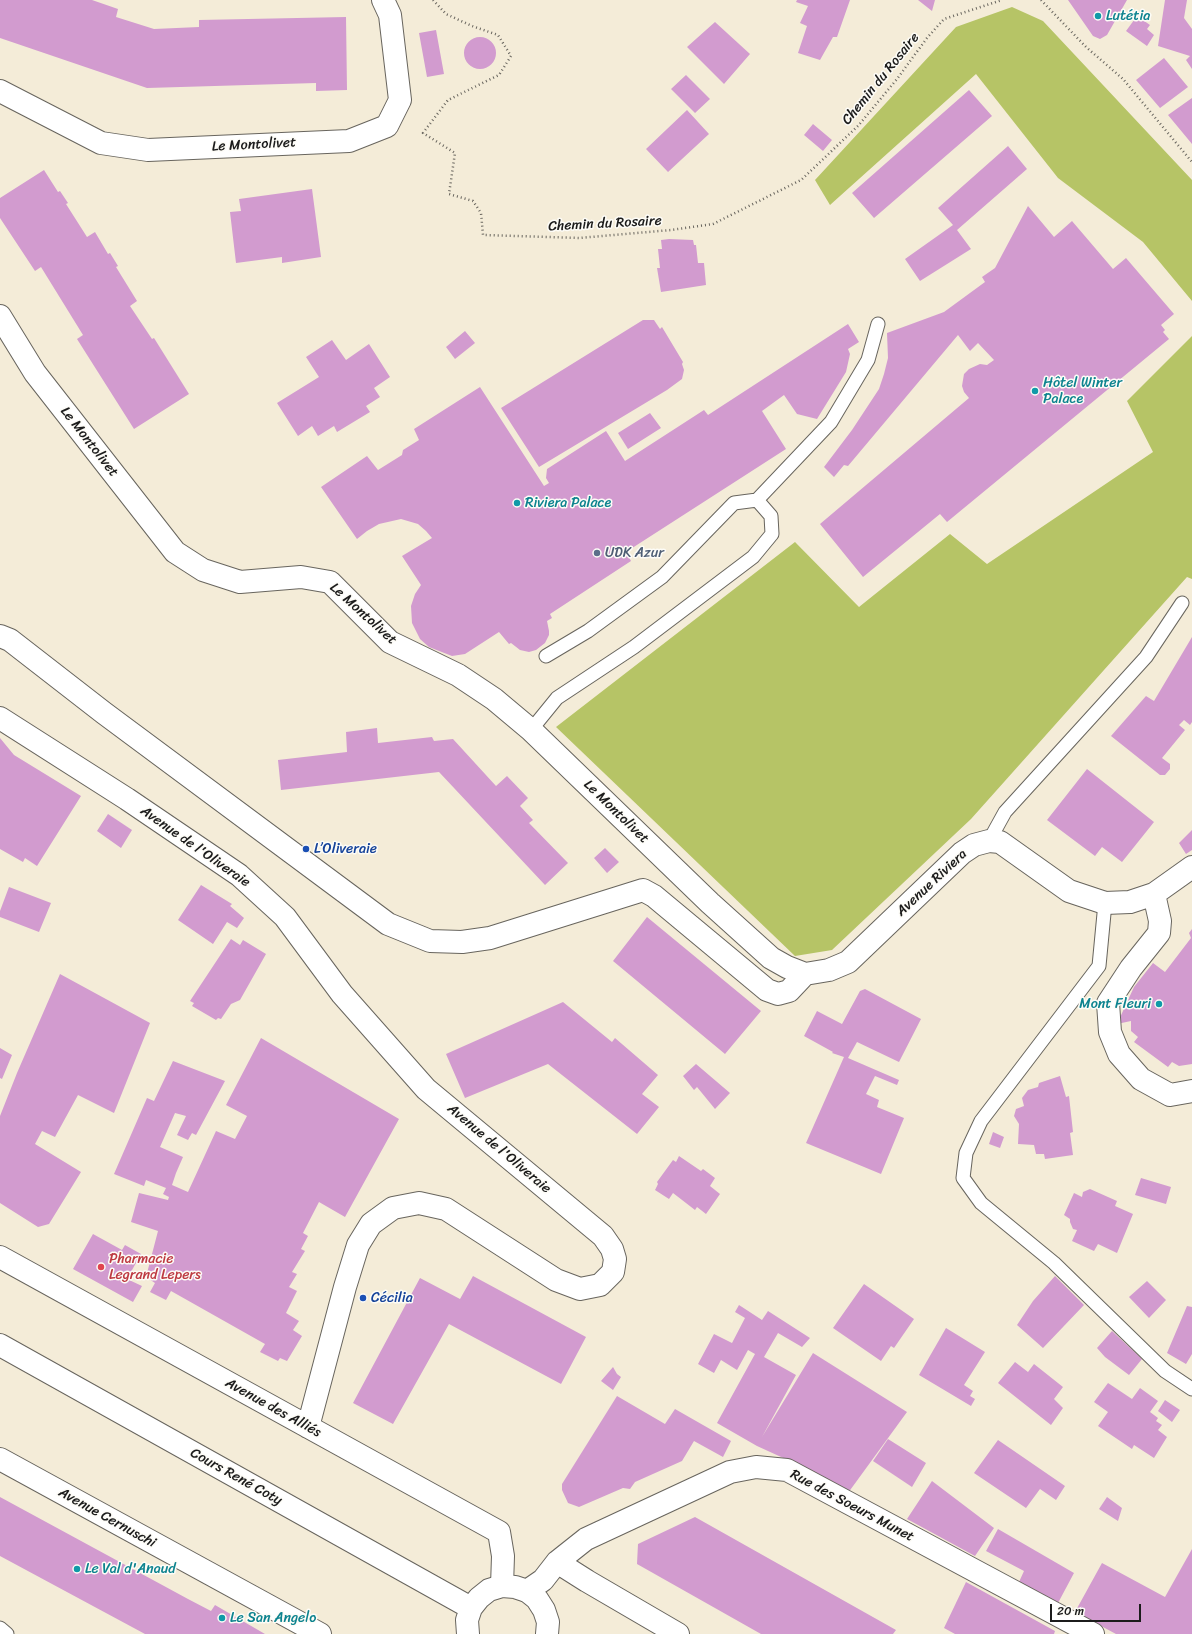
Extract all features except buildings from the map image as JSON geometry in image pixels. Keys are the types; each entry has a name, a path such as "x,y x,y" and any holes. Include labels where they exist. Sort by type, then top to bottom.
{"street":[{"name":"Le Montolivet","path":"0,91 101,143 148,150 349,141 387,126 400,100 390,15 383,0"},
{"name":"Le Montolivet","path":"0,316 35,373 175,552 203,570 240,582 301,577 330,582 390,642 458,676 494,699 531,730 710,903 771,958 787,967 805,974"},
{"path":"0,636 10,640 117,722 388,924 430,941 462,942 490,938 643,890 654,896 767,990 778,994 789,991 805,974"},
{"name":"Avenue de l'Oliveraie","path":"0,718 127,799 239,875 285,917 342,994 426,1089 603,1236 612,1249 615,1259 613,1272 600,1285 580,1289 556,1280 446,1209 419,1203 393,1208 371,1224 358,1245 345,1287 308,1427"},
{"path":"988,841 1000,842 1069,891 1105,903 1130,902 1154,894 1192,867"},
{"name":"Avenue Riviera","path":"805,974 829,970 848,962 962,853 974,845 988,841"},
{"path":"1154,894 1160,921 1160,933 1131,968 1108,1003 1110,1032 1119,1054 1141,1079 1170,1095 1192,1091"},
{"name":"Avenue des Alliés","path":"0,1257 499,1532 503,1556 502,1586"},
{"name":"Cours René Coty","path":"0,1345 471,1608"},
{"name":"Avenue Cernuschi","path":"0,1459 320,1634"},
{"name":"Rue des Soeurs Munet","path":"527,1591 544,1580 558,1562 586,1539 730,1472 756,1467 787,1470 1093,1634"},
{"path":"558,1562 587,1581 678,1634"},
{"path":"468,1634 467,1620 471,1608 479,1598 489,1590 502,1586 515,1587 527,1591 537,1599 544,1610 548,1622 547,1634"}],"lane":[{"path":"546,656 588,631 662,578 734,502 757,500 831,422 868,360 878,324"},
{"path":"531,730 556,698 634,647 753,557 772,534 771,516 757,500"},
{"path":"988,841 1005,812 1146,657 1182,603"},
{"path":"1105,903 1099,966 981,1121 966,1153 963,1178 981,1203 1054,1263 1165,1371 1192,1389"},
{"path":"0,1628 7,1634"}],"path":[{"name":"Chemin du Rosaire","path":"433,0 446,14 472,26 498,35 511,56 499,75 448,100 423,133 455,153 449,194 473,201 482,213 483,235 579,238 670,230 713,224 801,180 858,126 897,79 927,38 944,19 1002,0"},
{"path":"1041,0 1086,47 1123,79 1192,162"}],"green space":[{"path":"1012,7 1043,21 1192,180 1192,301 1143,242 1058,178 976,74 830,205 815,180 956,27"},
{"path":"1192,336 1192,579 1187,577 971,819 832,950 795,956 556,727 795,542 859,607 950,534 987,564 1153,452 1127,401"}],"place":[{"name":"Lutétia","path":"1098,16"},
{"name":"Hôtel Winter Palace","path":"1035,391"},
{"name":"Riviera Palace","path":"517,503"},
{"name":"UDK Azur","path":"597,553"},
{"name":"L’Oliveraie","path":"306,849"},
{"name":"Mont Fleuri","path":"1159,1004"},
{"name":"Pharmacie Legrand Lepers","path":"101,1267"},
{"name":"Cécilia","path":"363,1298"},
{"name":"Le Val d'Anaud","path":"77,1569"},
{"name":"Le San Angelo","path":"222,1618"}]}
